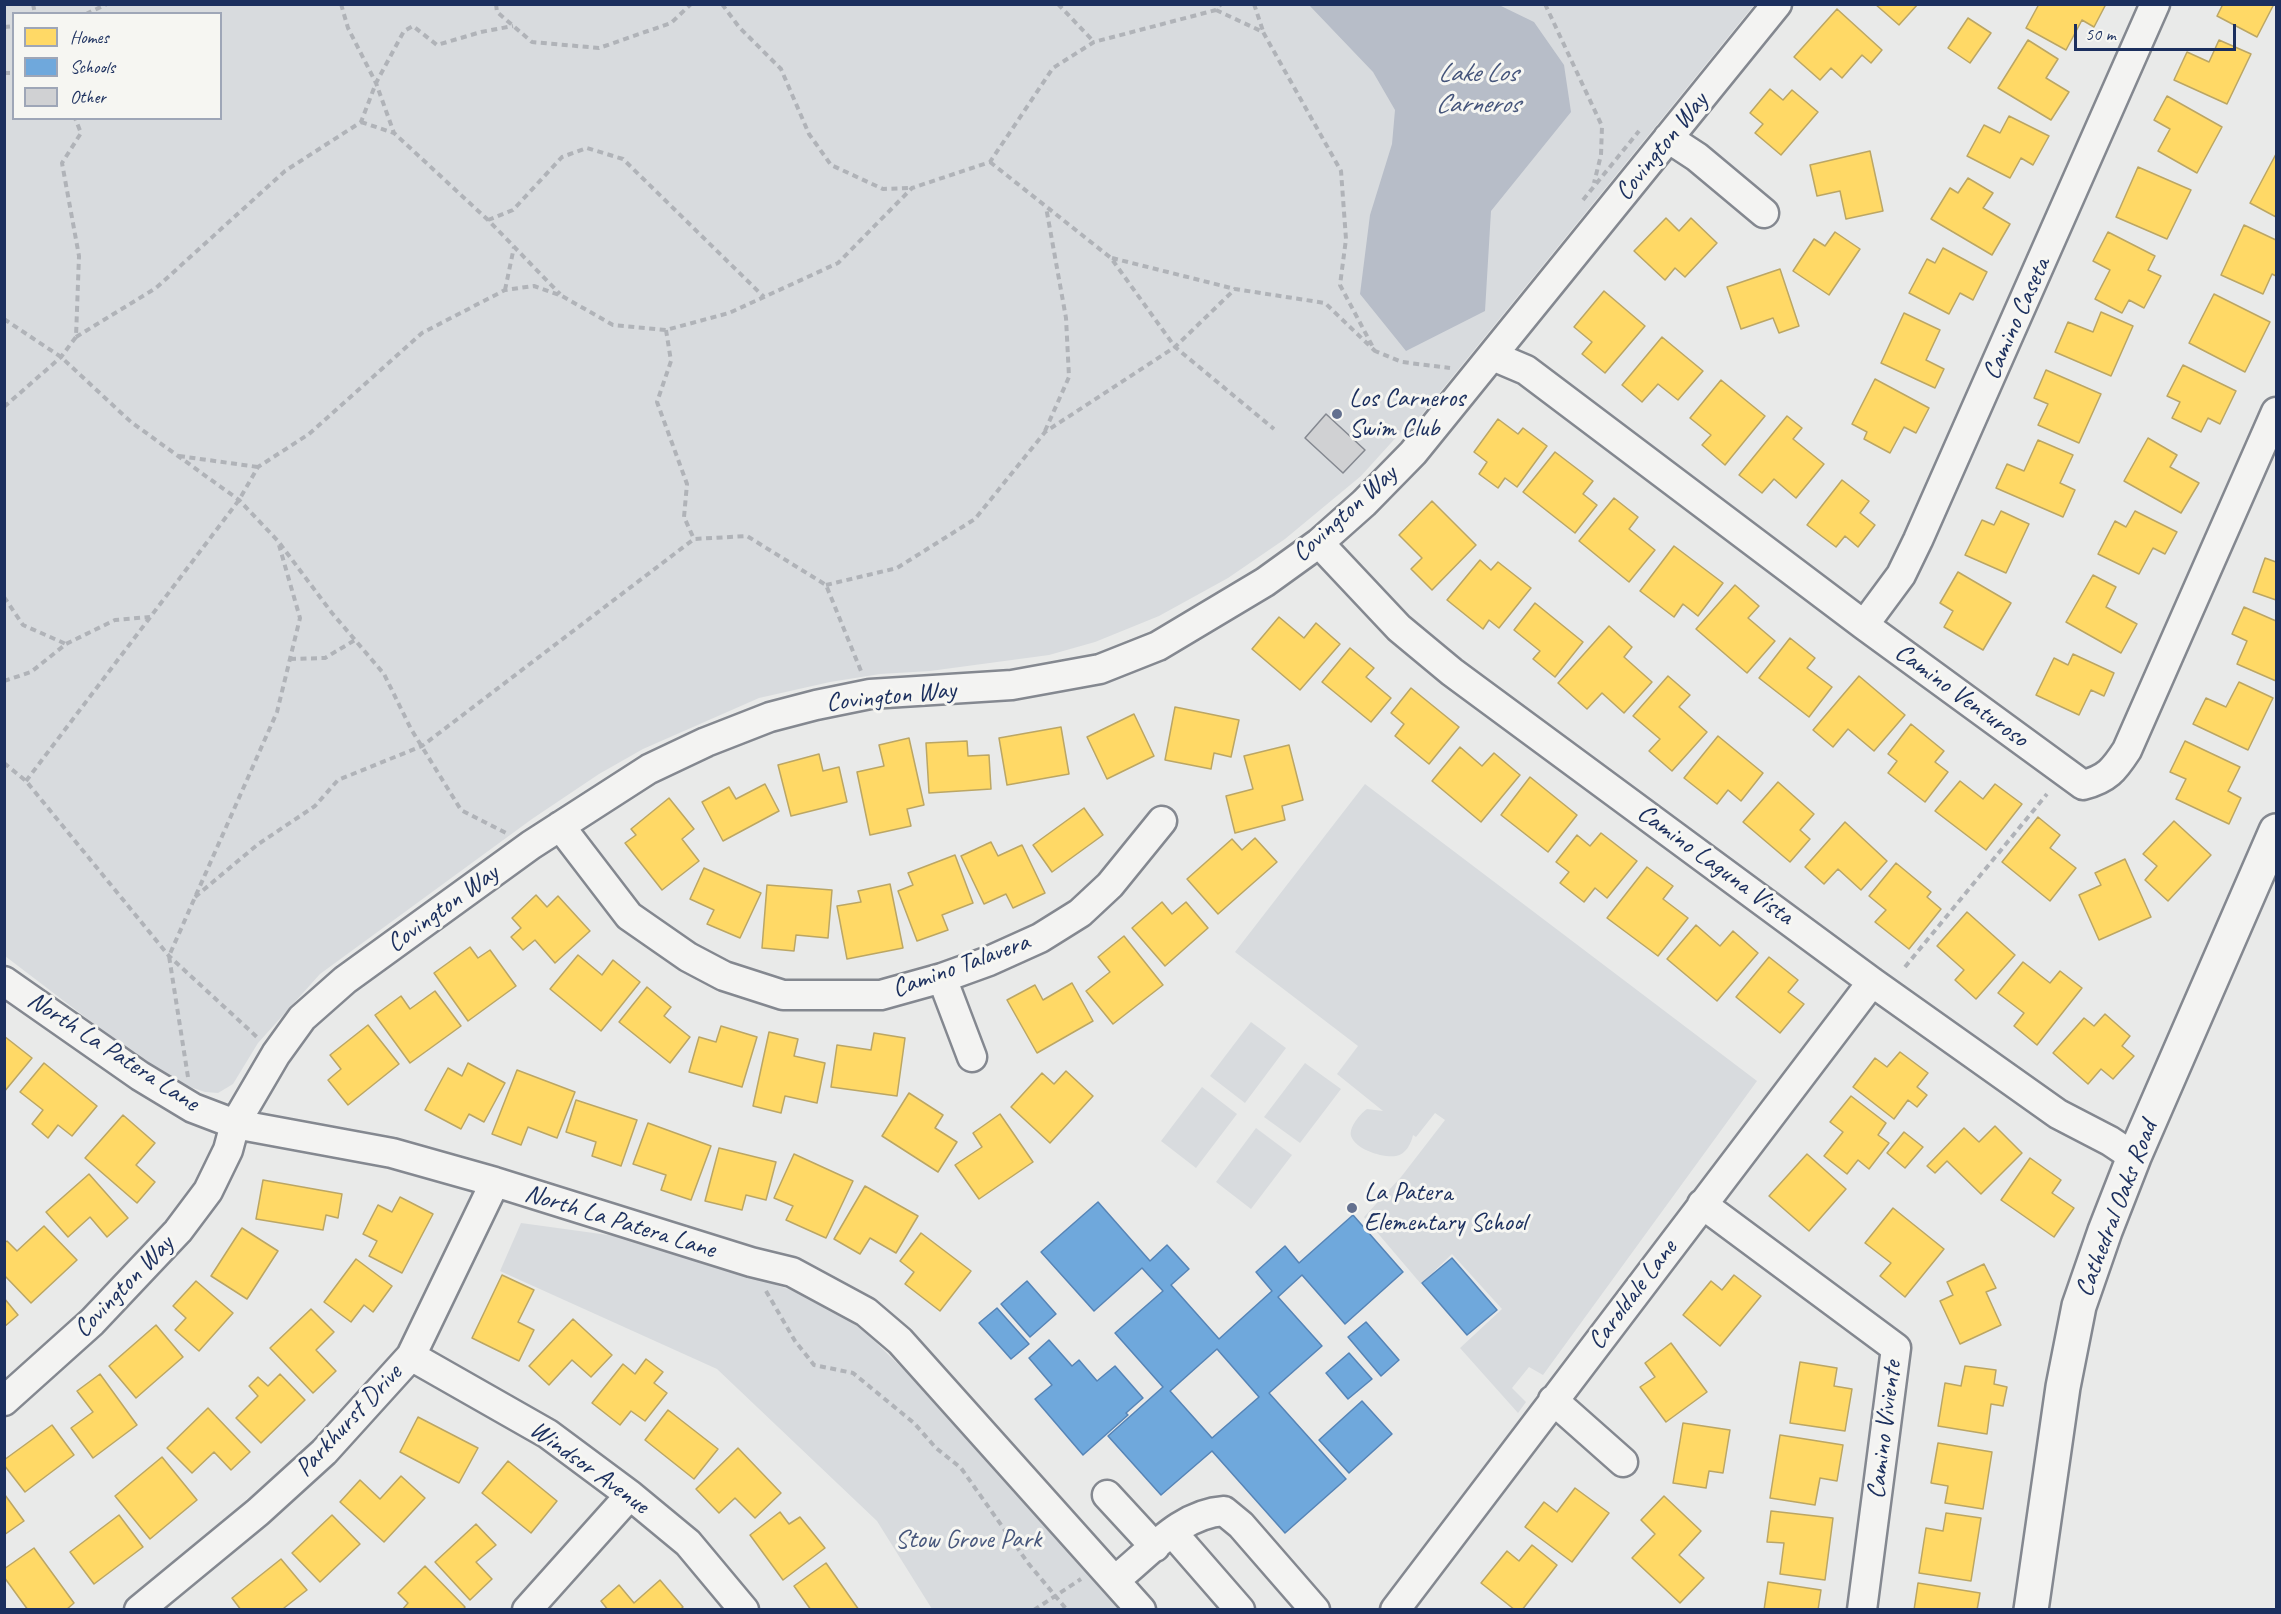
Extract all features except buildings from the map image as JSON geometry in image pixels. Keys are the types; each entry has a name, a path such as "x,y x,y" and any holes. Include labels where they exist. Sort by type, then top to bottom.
{"main road":[{"name":"Cathedral Oaks Road","path":"2031,1610 2063,1387 2079,1306 2104,1230 2134,1157 2277,831"}],"street":[{"name":"Covington Way","path":"4,1401 92,1322 178,1231 208,1191 228,1150 235,1124 276,1054 302,1018 345,980 560,826 649,769 706,742 770,717 870,694 1012,686 1100,669 1158,646 1265,582 1319,543 1365,503 1413,453 1494,356 1777,4"},
{"name":"Camino Caseta","path":"1864,625 1901,575 1918,540 2155,4"},
{"path":"1668,138 1697,157 1764,213"},
{"name":"Camino Venturoso","path":"1494,356 1526,370 1864,625 2083,785 2104,789 2127,750 2277,412"},
{"name":"Camino Laguna Vista","path":"1319,543 1399,628 1452,672 1872,982 2058,1114 2110,1141 2134,1157"},
{"name":"Camino Talavera","path":"560,826 629,916 688,957 724,976 783,995 881,995 942,978 989,961 1040,938 1080,913 1110,885 1162,821"},
{"path":"942,978 972,1057"},
{"name":"North La Patera Lane","path":"4,981 140,1076 193,1108 235,1124 392,1153 495,1182 751,1262 792,1272 867,1312 900,1341 1141,1610"},
{"name":"Caroldale Lane","path":"1395,1610 1872,982"},
{"name":"Parkhurst Drive","path":"139,1610 258,1512 324,1452 411,1356 495,1182"},
{"name":"Camino Viviente","path":"1702,1204 1896,1348 1862,1610"},
{"name":"Windsor Avenue","path":"411,1356 548,1434 630,1495 688,1543 744,1610"},
{"path":"1553,1400 1623,1462"},
{"path":"527,1610 630,1495"},
{"path":"1107,1495 1163,1540 1240,1610"},
{"path":"1108,1572 1163,1540 1184,1522 1207,1512 1224,1511 1241,1525 1315,1610"}],"path":[{"path":"90,12 107,4"},
{"path":"341,4 348,28 376,83 394,134"},
{"path":"496,4 497,12 532,42 599,48 671,23 691,4"},
{"path":"722,4 739,27 781,69 809,134 831,165 883,189 912,188 990,162 1053,68 1094,42 1215,10 1221,4"},
{"path":"1058,4 1060,9 1094,42"},
{"path":"1254,4 1263,32 1341,171 1346,239 1340,285 1375,351"},
{"path":"1545,4 1602,126 1601,156 1593,187"},
{"path":"1215,10 1263,32"},
{"path":"4,407 61,357 76,337 156,288 285,171 361,122 376,83 404,31 413,26 437,45 481,32 513,26"},
{"path":"76,120 81,133 62,163 79,256 76,337"},
{"path":"361,122 394,134 488,220 562,296"},
{"path":"488,220 513,210 562,158 587,148 623,159 764,297"},
{"path":"990,162 1111,258 1175,347 1274,429"},
{"path":"26,781 239,500 258,467 309,434 422,333 505,290 534,286 562,296 613,325 666,330 729,312 838,263 912,188"},
{"path":"826,585 897,568 975,519 1045,432 1069,377 1066,318 1046,207"},
{"path":"505,290 514,247"},
{"path":"1111,258 1235,290 1325,303 1375,351 1402,362 1450,369"},
{"path":"1045,432 1175,347 1235,290"},
{"path":"4,319 61,357 131,423 239,500 279,541 332,613 384,674 422,746 461,810 531,845"},
{"path":"666,330 671,361 657,402 687,484 684,517 694,539"},
{"path":"177,456 258,467"},
{"path":"195,897 257,845 315,806 338,780 422,746 694,539 747,536 826,585 870,694"},
{"path":"193,1108 169,956 277,712 300,618 279,541"},
{"path":"4,597 23,625 66,644"},
{"path":"4,681 31,672 66,644 114,620 150,617"},
{"path":"290,658 325,658 355,640"},
{"path":"4,763 26,781 169,956 276,1054"},
{"path":"1905,967 2047,794"},
{"path":"751,1262 795,1341 814,1365 853,1373 914,1423 936,1448 961,1468 1028,1563 1067,1610"},
{"path":"1034,1610 1055,1596 1108,1572"}],"green space":[{"path":"4,5 1754,5 1415,423 1410,422 1361,476 1285,539 1228,578 1159,616 1095,642 1049,655 930,671 880,674 830,682 759,698 643,749 599,774 532,819 320,974 258,1043 233,1084 218,1093 205,1092 157,1072 5,956"},
{"path":"1365,784 1757,1081 1543,1375 1529,1367 1512,1388 1526,1402 1518,1413 1460,1348 1502,1309 1452,1254 1421,1284 1364,1217 1401,1177 1445,1120 1435,1113 1416,1137 1413,1135 1409,1145 1400,1155 1377,1154 1358,1145 1351,1136 1351,1132 1361,1114 1367,1109 1383,1111 1337,1074 1358,1046 1235,952"},
{"path":"1251,1022 1286,1048 1245,1103 1210,1076"},
{"path":"1305,1063 1341,1089 1300,1143 1264,1117"},
{"path":"1202,1087 1237,1114 1196,1168 1161,1141"},
{"path":"1256,1128 1292,1155 1251,1209 1216,1182"},
{"name":"Stow Grove Park","path":"521,1223 630,1238 810,1296 863,1330 901,1367 1121,1609 932,1609 877,1521 717,1369 500,1271"}],"water":[{"name":"Lake Los Carneros","path":"1309,5 1499,5 1534,22 1564,65 1571,112 1491,211 1485,311 1406,351 1360,294 1370,215 1392,144 1395,110 1373,72"}],"place":[{"name":"Los Carneros Swim Club","path":"1337,414"},
{"name":"La Patera Elementary School","path":"1352,1208"}]}
